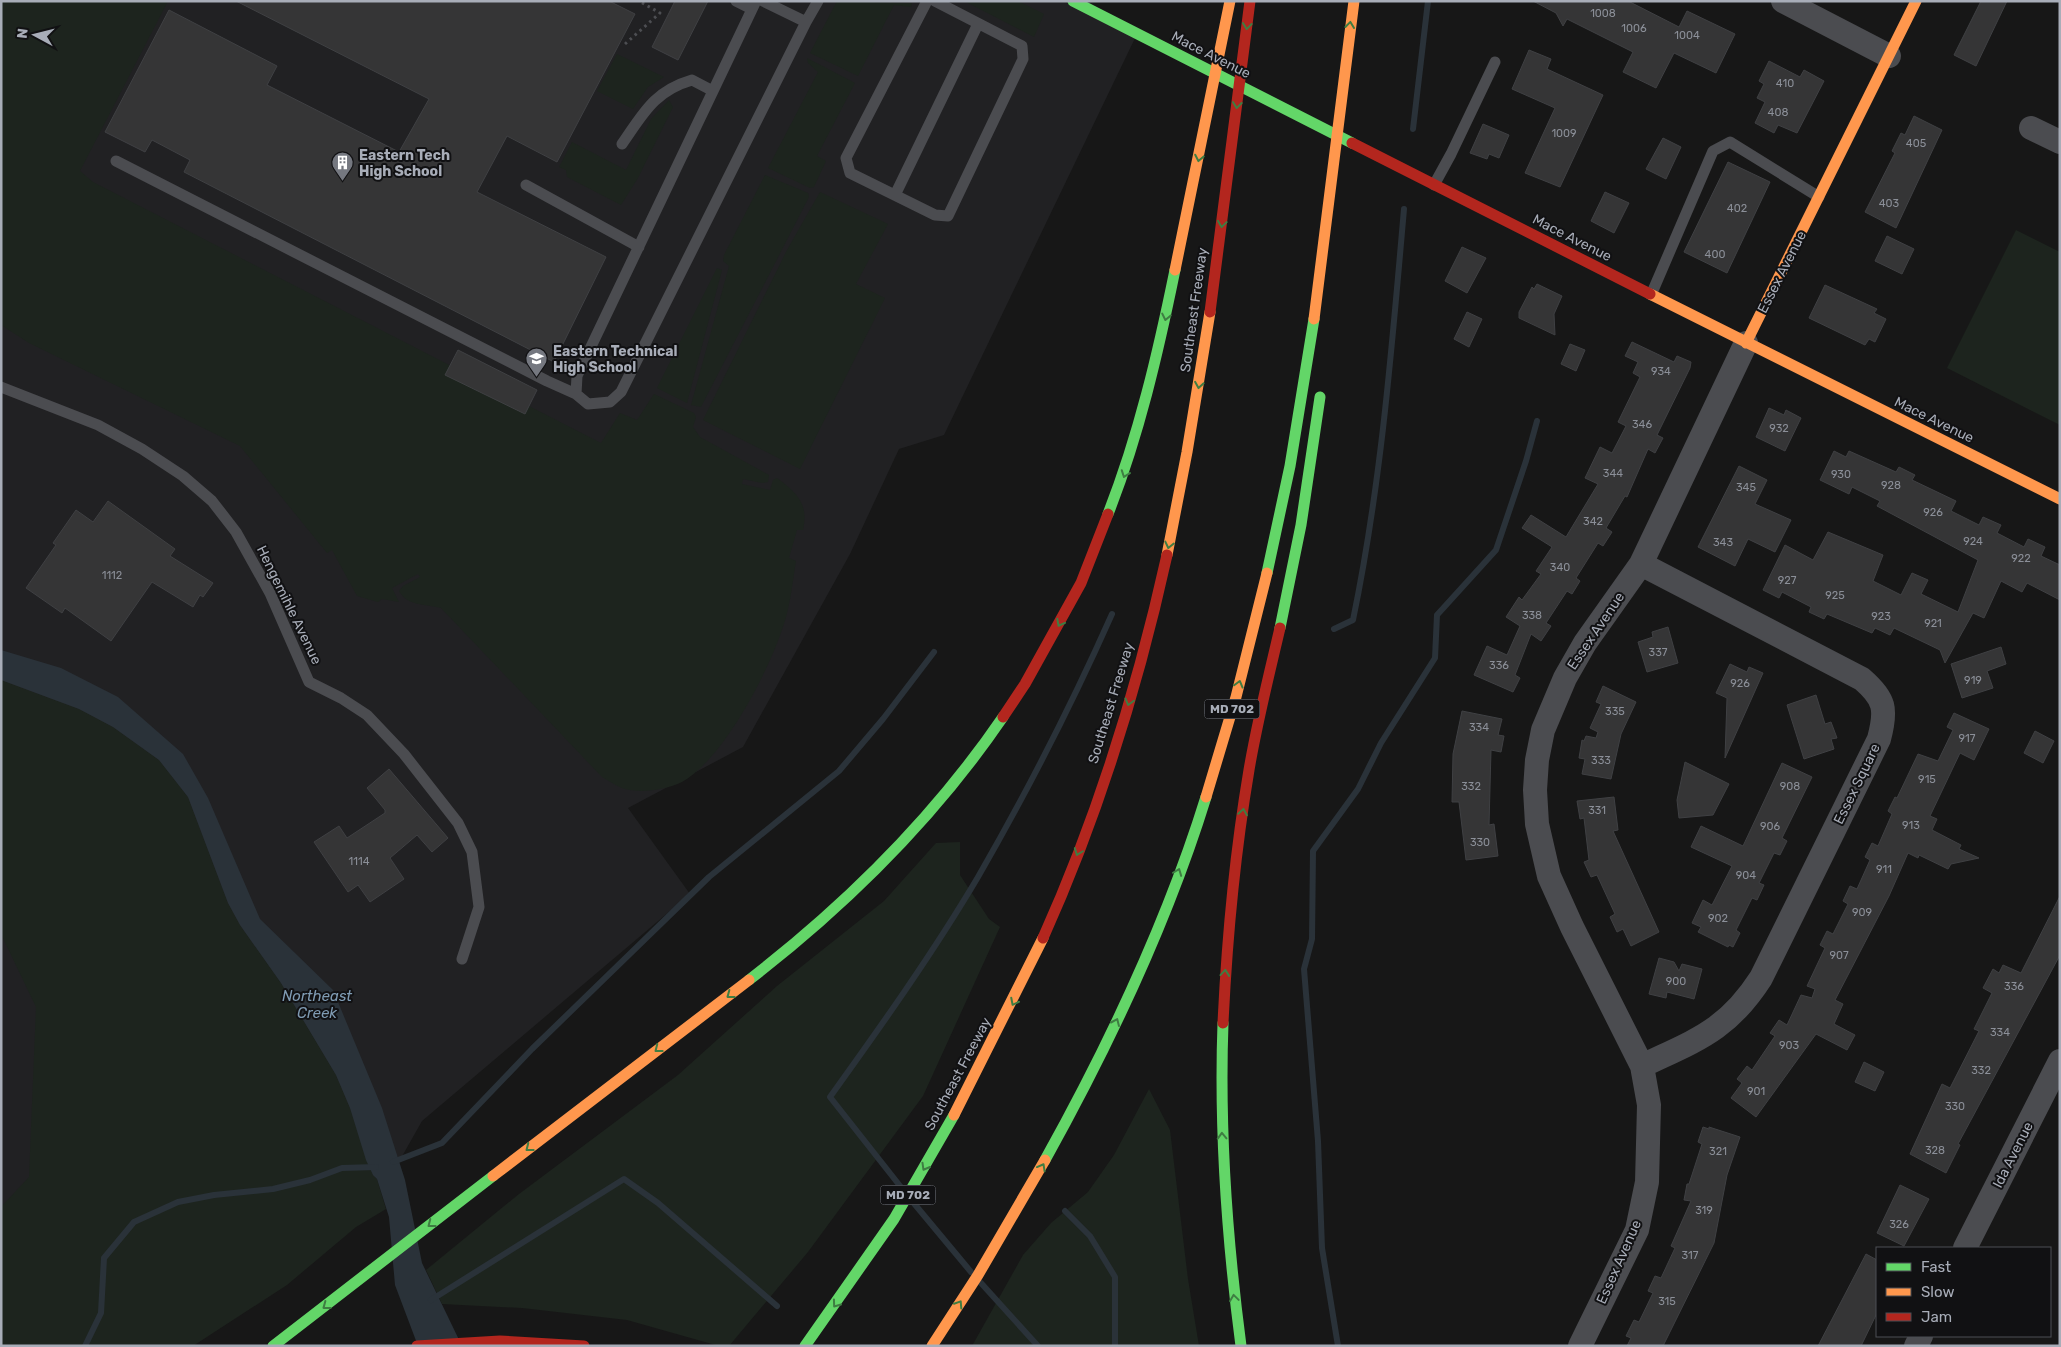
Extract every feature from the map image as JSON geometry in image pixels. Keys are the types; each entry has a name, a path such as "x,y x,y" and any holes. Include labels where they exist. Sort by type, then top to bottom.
{"main road":[{"name":"Mace Avenue","path":"1073,1 1746,343 2060,499"},
{"path":"273,1346 762,970 850,896 896,850 940,800 980,750 1025,684 1081,583 1126,470 1142,416 1166,316 1230,1"},
{"name":"Southeast Freeway","path":"804,1346 864,1264 950,1124 1019,991 1059,903 1095,807 1126,713 1152,615 1175,516 1196,401 1235,124 1250,1"},
{"name":"MD 702","path":"932,1345 1018,1209 1077,1103 1113,1029 1150,943 1192,835 1225,736 1275,535 1296,429 1335,175 1347,49 1354,1"},
{"name":"Essex Avenue","path":"1746,343 1916,1"},
{"path":"1333,266 1335,175"},
{"path":"1242,1346 1234,1294 1223,1173 1222,1000 1229,922 1250,770 1298,537 1322,384"},
{"path":"417,1346 462,1340 514,1340 584,1346"}],"street":[{"path":"1783,1 1889,56"},
{"path":"2031,128 2060,142"},
{"name":"Essex Avenue","path":"1580,1346 1623,1262 1637,1230 1643,1208 1648,1182 1649,1128 1647,1087 1642,1066 1572,927 1549,876 1542,850 1536,790 1537,760 1543,730 1565,678 1585,643 1641,564 1746,343"},
{"name":"Essex Square","path":"1641,564 1862,679 1880,697 1884,712 1879,738 1761,978 1746,1002 1721,1026 1642,1066"},
{"name":"Ida Avenue","path":"1966,1247 2060,1061"}],"lane":[{"path":"576,394 577,376 754,5 736,1"},
{"path":"763,1 806,22"},
{"path":"116,161 547,381 576,394 588,404 598,405 610,402 621,392 818,1"},
{"path":"927,1 846,158 850,173 935,215 948,216 1023,59 1022,46 935,1"},
{"path":"895,195 978,24"},
{"path":"1434,185 1452,154 1494,62"},
{"path":"622,144 648,107 664,91 692,80 713,91"},
{"path":"1651,295 1713,151 1730,142 1819,197"},
{"path":"526,185 638,247"},
{"name":"Hengemihle Avenue","path":"1,387 98,425 142,448 183,476 212,501 236,532 270,593 309,682 341,698 367,715 404,754 458,823 472,852 480,907 462,959"}],"path":[{"path":"625,44 660,12 639,1"}],"shaded area":[{"path":"1,1 1074,1 1137,34 944,435 899,449 850,554 743,747 628,808 690,894 422,1121 396,1167 1,1346"},
{"path":"1,1 168,1 80,171 93,182 601,443 620,413 637,420 654,394 694,413 696,417 693,427 700,437 769,475 768,482 762,483 743,479 742,484 770,490 773,480 777,478 796,494 803,506 803,530 797,530 789,558 796,561 791,596 780,637 759,684 745,708 715,753 698,770 682,782 670,787 650,791 626,789 602,777 441,608 417,604 402,596 399,591 403,586 420,577 418,574 392,588 399,602 382,599 378,602 357,596 332,550 327,553 240,446 29,343 1,325"},
{"path":"837,1 912,3 911,7 894,5 858,76 810,53"},
{"path":"964,1 1018,1 1044,14 1034,37"},
{"path":"617,54 664,77 648,87 633,109 597,91"},
{"path":"807,58 855,83 817,156 826,161 814,187 810,188 768,168 818,72 808,63"},
{"path":"669,100 673,107 638,178 621,205 567,177 566,170 559,167 572,142 626,170 651,119"},
{"path":"765,175 808,193 809,197 701,407 691,405 729,266 723,261 724,255"},
{"path":"820,192 888,224 856,284 885,298 800,469 703,420 787,250"},
{"path":"2016,230 2060,252 2060,425 1947,368"},
{"path":"717,268 722,270 687,403 657,388"},
{"path":"1,680 79,709 113,727 159,760 188,797 228,903 240,925 281,983 336,1075 350,1108 373,1175 377,1179 386,1209 356,1227 287,1285 193,1346 1,1346 1,1207 29,1177 36,1007 1,934"},
{"path":"960,842 960,875 989,919 1000,927 923,1096 808,1252 729,1346 719,1346 627,1320 522,1308 442,1304 426,1270 519,1194 678,1075 777,986 884,901 936,843"},
{"path":"1149,1089 1170,1130 1188,1279 1199,1346 972,1346 1023,1255 1051,1223 1088,1192 1114,1155"}],"water":[{"name":"Northeast Creek","path":"1,650 61,668 118,697 183,754 208,798 260,919 333,990 382,1108 405,1180 422,1263 462,1346 418,1346 395,1285 389,1217 377,1179 366,1160 350,1108 336,1075 281,983 240,925 228,903 188,797 159,760 113,727 79,709 1,680"}],"building":[{"name":"Eastern Tech High School","path":"236,1 609,1 635,14 557,162 507,136 477,192 606,257 554,362 184,172 190,160 152,140 145,152 105,132 169,10 277,66 267,85 399,152 429,99"},
{"path":"675,1 708,1 678,60 652,47"},
{"path":"1533,1 1628,1 1679,27 1687,11 1735,34 1716,73 1674,53 1656,88 1623,72 1633,52 1567,19 1563,26 1556,13"},
{"path":"1981,1 2007,1 1976,66 1954,55"},
{"path":"1529,50 1551,59 1547,69 1603,95 1560,187 1525,173 1555,108 1512,89"},
{"path":"1769,61 1800,77 1804,70 1824,81 1797,133 1778,125 1774,133 1755,123 1765,102 1757,98 1764,84 1759,81"},
{"path":"1914,116 1942,130 1896,228 1865,212 1895,153 1892,151 1901,133 1905,135"},
{"path":"1483,124 1509,135 1499,158 1489,154 1487,159 1470,153"},
{"path":"1663,138 1681,147 1666,179 1646,169"},
{"path":"1728,162 1770,182 1727,273 1684,252"},
{"path":"1605,192 1629,203 1614,233 1591,221"},
{"path":"1887,236 1914,249 1902,274 1875,261"},
{"path":"1462,247 1486,258 1467,293 1445,281"},
{"path":"1537,284 1562,296 1554,314 1555,335 1519,318 1519,312 1532,287 1534,289"},
{"path":"1825,285 1877,309 1874,313 1886,319 1875,342 1869,339 1865,345 1809,318"},
{"path":"1467,312 1482,319 1469,347 1454,339"},
{"path":"1632,342 1674,362 1677,356 1691,362 1690,368 1657,435 1663,438 1655,453 1648,449 1627,497 1625,496 1606,528 1612,532 1603,546 1598,543 1576,578 1580,581 1572,594 1567,591 1546,623 1551,626 1541,641 1531,634 1515,675 1520,678 1513,692 1474,675 1487,646 1507,655 1520,626 1506,617 1519,597 1522,600 1541,574 1536,571 1552,547 1522,528 1531,515 1566,537 1598,484 1585,478 1600,447 1612,453 1626,426 1618,422 1640,377 1633,373 1638,362 1625,356"},
{"path":"1570,344 1585,350 1576,371 1561,364"},
{"path":"458,350 537,390 525,414 445,375"},
{"path":"1769,408 1784,415 1786,410 1801,418 1785,451 1756,437"},
{"path":"1834,451 1846,457 1849,451 1896,472 1899,467 1915,475 1912,480 1956,501 1951,511 1979,525 1983,517 2001,525 1997,533 2024,547 2028,539 2045,547 2041,556 2060,565 2060,600 2027,583 2022,592 2001,581 1984,618 1973,613 1945,663 1940,650 1894,628 1890,635 1875,628 1872,633 1827,614 1824,619 1809,612 1811,607 1782,592 1779,598 1763,590 1785,545 1813,560 1828,532 1883,555 1873,581 1901,595 1912,573 1928,580 1921,594 1958,612 1978,560 1877,506 1880,501 1852,487 1849,494 1820,480"},
{"path":"1739,466 1767,480 1755,504 1791,520 1775,552 1748,539 1735,566 1698,547"},
{"path":"108,501 175,549 170,556 213,583 203,597 200,595 193,607 152,582 111,641 65,608 62,613 26,588 56,545 53,543 76,510 93,522"},
{"path":"1668,627 1678,663 1647,672 1638,642 1653,637 1652,632"},
{"path":"2001,647 2006,664 1987,671 1993,688 1962,698 1951,664"},
{"path":"1730,664 1747,672 1749,667 1763,673 1725,758 1727,698 1716,693"},
{"path":"1603,686 1636,702 1621,734 1611,779 1582,774 1585,759 1579,758 1582,740 1584,741 1586,736 1596,738 1598,732 1590,728 1601,704 1596,702"},
{"path":"1816,695 1825,724 1831,722 1837,738 1831,739 1834,749 1804,759 1787,705"},
{"path":"1462,711 1502,719 1498,735 1504,736 1501,752 1491,750 1489,825 1494,824 1498,856 1466,860 1459,802 1452,802 1453,754"},
{"path":"1954,713 1989,729 1974,760 1960,753 1930,816 1937,819 1932,830 1961,845 1959,849 1979,858 1951,864 1948,869 1919,855 1918,858 1908,853 1889,896 1835,1000 1843,1004 1834,1024 1855,1035 1847,1050 1816,1034 1756,1117 1731,1098 1742,1083 1737,1079 1747,1066 1752,1070 1775,1036 1770,1033 1779,1020 1787,1025 1801,995 1812,998 1815,989 1807,986 1825,948 1820,945 1827,931 1833,934 1848,904 1843,901 1850,886 1857,889 1870,860 1865,857 1872,843 1878,846 1892,814 1888,811 1895,797 1897,798 1918,754 1938,761 1953,730 1947,727"},
{"path":"2035,731 2054,741 2043,763 2024,753"},
{"path":"1685,762 1729,784 1713,815 1679,818 1677,800"},
{"path":"1782,763 1812,777 1782,838 1787,841 1780,855 1774,853 1759,883 1764,885 1757,900 1752,898 1736,930 1740,933 1733,947 1729,945 1728,947 1698,932 1701,927 1692,923 1703,900 1712,905 1732,866 1691,847 1701,826 1743,846"},
{"path":"389,769 448,838 432,852 417,835 390,858 404,879 370,902 358,885 348,892 314,842 339,826 347,838 385,813 385,810 367,788"},
{"path":"1614,797 1618,830 1613,831 1659,932 1631,946 1623,929 1617,932 1610,917 1615,914 1597,875 1591,877 1584,862 1589,860 1584,818 1580,819 1577,801"},
{"path":"2060,896 2060,955 1958,1144 1960,1145 1946,1173 1910,1154 1942,1084 1950,1088 1979,1031 1974,1029 1992,993 1983,988 1993,969 1999,973 2003,965 2021,973"},
{"path":"1659,958 1674,962 1679,971 1682,964 1702,969 1694,999 1667,992 1666,998 1649,994"},
{"path":"1864,1062 1884,1072 1875,1091 1855,1082"},
{"path":"1703,1127 1709,1129 1709,1127 1740,1137 1727,1175 1714,1243 1663,1346 1627,1346 1631,1338 1626,1336 1634,1320 1639,1322 1653,1293 1648,1291 1655,1276 1661,1278 1675,1248 1671,1246 1691,1201 1684,1200 1687,1184 1689,1184 1702,1144 1698,1142"},
{"path":"1900,1185 1929,1199 1904,1246 1877,1233"},
{"path":"1866,1254 1876,1259 1876,1315 1861,1346 1818,1346"}],"waterway":[{"path":"1413,129 1428,1"},
{"path":"1334,629 1353,620 1363,569 1384,415 1404,209"},
{"path":"1338,1346 1322,1248 1318,1141 1304,969 1312,939 1313,851 1358,789 1381,743 1435,658 1437,615 1496,550 1526,461 1537,421"},
{"path":"904,1191 830,1097 925,961 978,877 1048,747 1112,614"},
{"path":"393,1162 442,1143 532,1049 709,877 839,771 883,719 934,652"},
{"path":"85,1346 101,1313 104,1258 134,1222 178,1202 214,1195 273,1189 310,1180 342,1168 376,1167"},
{"path":"431,1300 624,1179 658,1203 777,1306"},
{"path":"912,1201 971,1272"},
{"path":"1065,1211 1090,1236 1115,1277 1115,1346"},
{"path":"981,1283 1038,1346"}],"traffic: fast":[{"path":"1073,1 1352,143"},
{"path":"1108,514 1147,394 1175,270"},
{"path":"1267,573 1290,466 1314,319"},
{"path":"1280,628 1301,525 1320,397"},
{"path":"749,980 854,890 918,825 948,790 1003,717"},
{"path":"1045,1160 1092,1072 1135,983 1191,844 1206,797"},
{"path":"1223,1023 1222,1104 1225,1185 1241,1346"},
{"path":"805,1346 894,1219 954,1115"},
{"path":"273,1346 493,1176"}],"traffic: slow":[{"path":"1175,270 1230,1"},
{"path":"1314,319 1354,1"},
{"path":"1746,343 1916,1"},
{"path":"1650,294 2060,499"},
{"path":"1167,555 1187,452 1210,312"},
{"path":"1206,797 1236,697 1267,573"},
{"path":"954,1115 1043,938"},
{"path":"493,1176 749,980"},
{"path":"932,1346 978,1275 1045,1160"}],"traffic: jam":[{"path":"1210,312 1250,1"},
{"path":"1352,143 1650,294"},
{"path":"1003,717 1025,684 1081,583 1108,514"},
{"path":"1043,938 1082,845 1115,750 1130,702 1167,555"},
{"path":"1223,1023 1232,896 1244,801 1263,699 1280,628"},
{"path":"417,1346 500,1341 584,1346"}],"place":[{"name":"Eastern Tech High School","path":"343,182"},
{"name":"Eastern Technical High School","path":"537,378"}]}
